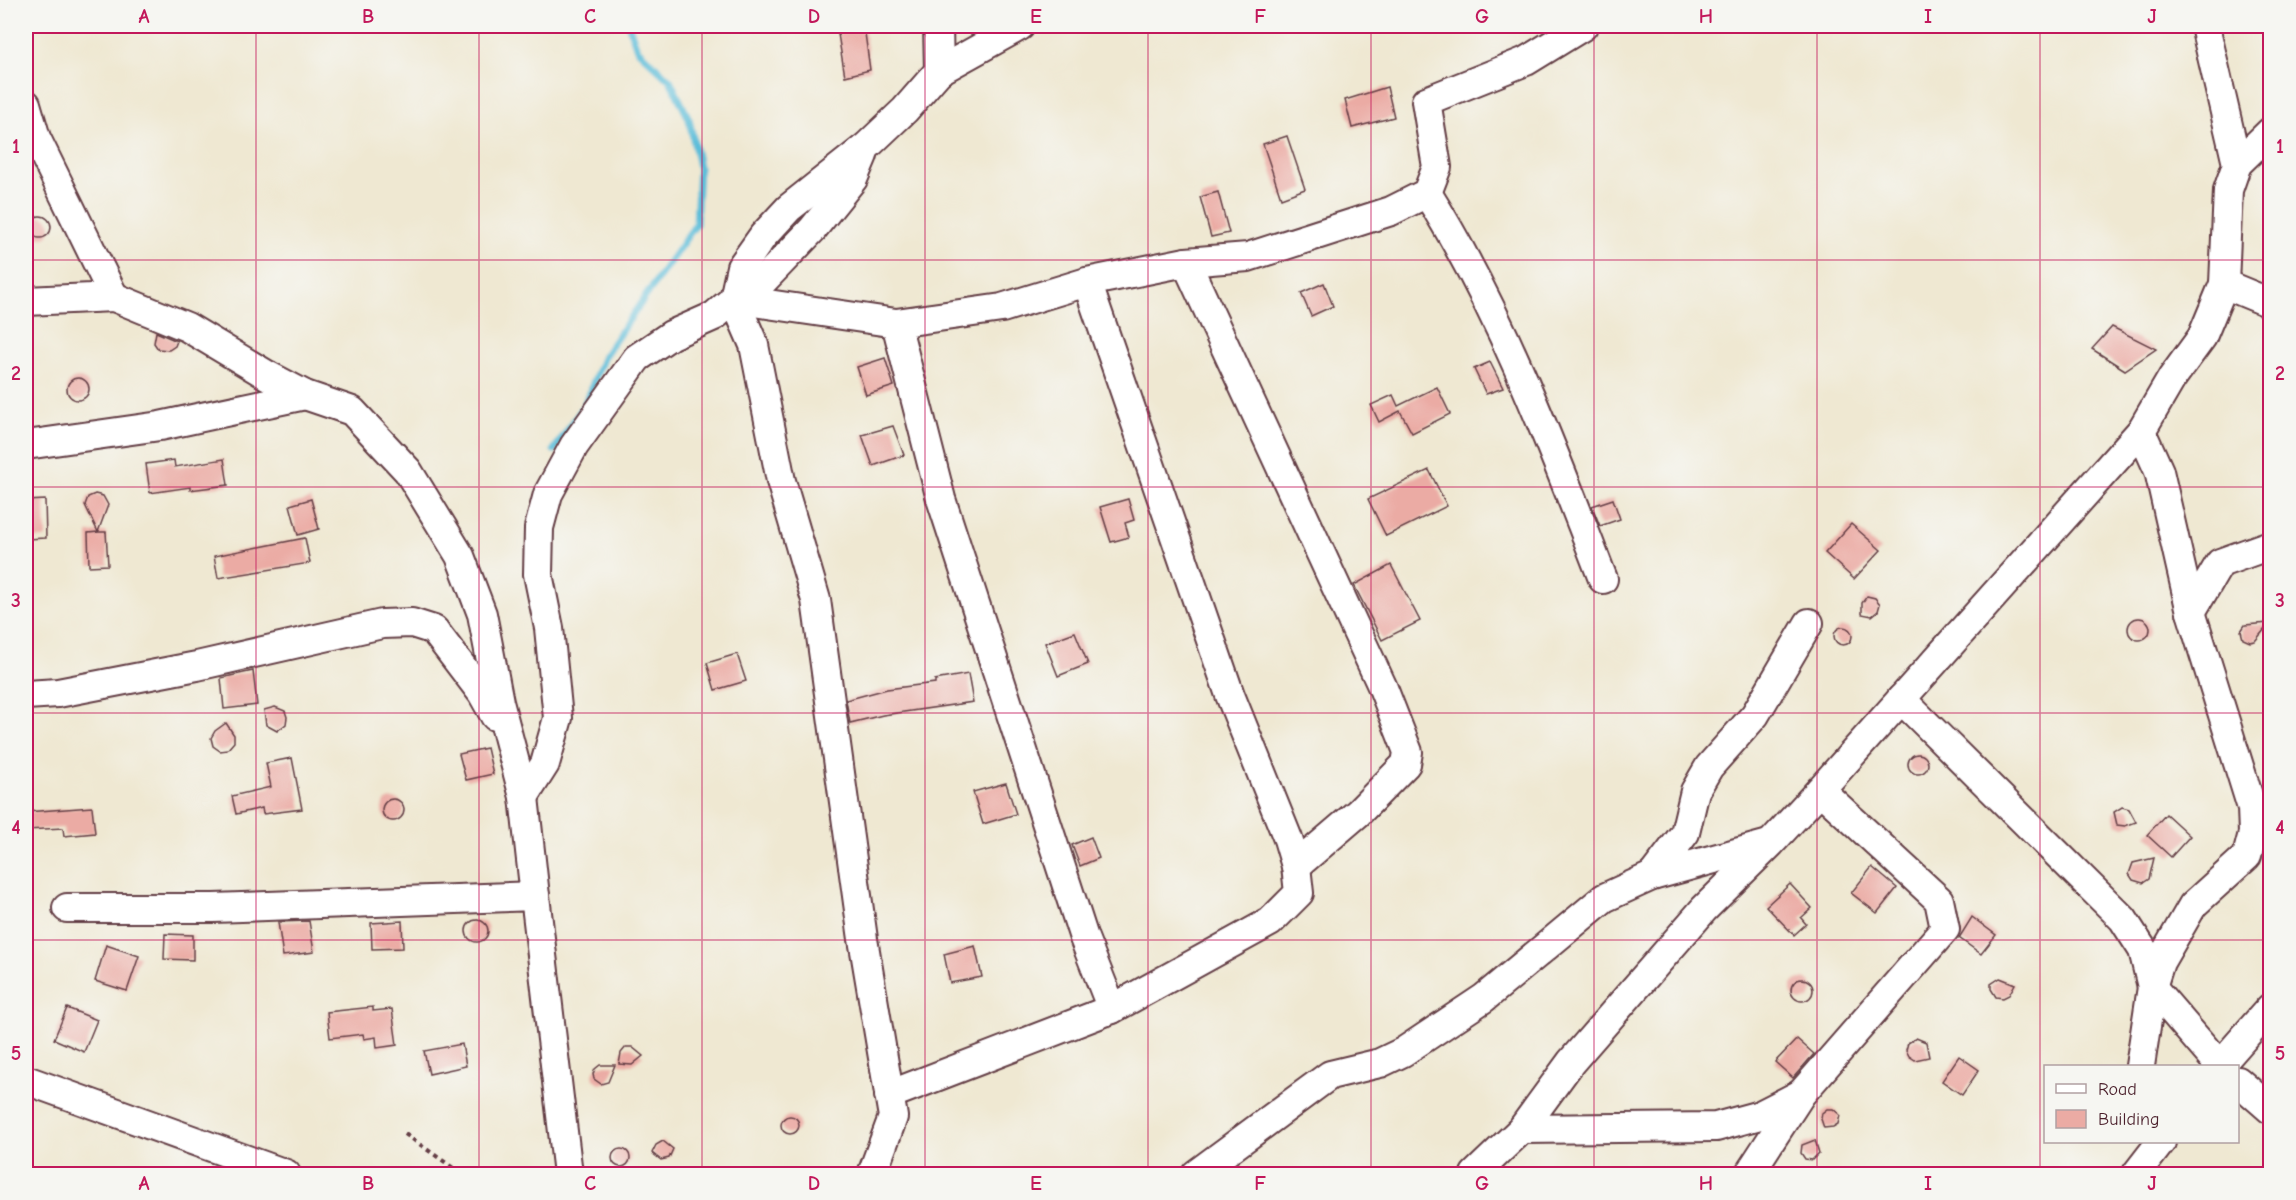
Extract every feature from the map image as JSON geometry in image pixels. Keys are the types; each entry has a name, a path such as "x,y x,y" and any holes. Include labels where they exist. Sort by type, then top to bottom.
{"street":[{"path":"939,26 939,71"},
{"path":"873,1174 892,1117 863,939 816,600 781,481 754,345 734,299 741,267 763,236 789,208 867,146 939,71 1020,26"},
{"path":"524,797 545,764 558,718 549,628 538,574 539,528 548,494 574,446 637,358 671,335 714,316 734,299 896,323 1002,308 1087,282 1186,262 1248,257 1391,211 1427,193 1437,167 1426,101 1526,61 1583,26"},
{"path":"2205,26 2238,164"},
{"path":"26,104 36,138 114,297"},
{"path":"1475,1174 1522,1129 1571,1062 1704,909 1771,843 1820,790 2142,431 2172,378 2202,337 2224,284 2228,190 2238,164 2271,132"},
{"path":"1427,193 1456,238 1504,334 1603,579"},
{"path":"1186,262 1378,678 1408,752 1406,764 1398,775 1296,866"},
{"path":"889,1095 1112,1009 1270,922 1299,893 1296,866 1288,839 1230,695 1087,282"},
{"path":"2224,284 2271,303"},
{"path":"26,301 114,297 187,327 305,395 352,411 408,471 460,556 482,614 499,702 524,797 568,1174"},
{"path":"896,323 941,499 1084,938 1112,1009"},
{"path":"26,445 160,426 305,395"},
{"path":"2140,1065 2152,987 2160,962 2193,905 2247,856 2253,832 2252,808 2191,612 2159,471 2142,431"},
{"path":"2191,612 2220,563 2271,545"},
{"path":"26,694 58,693 196,666 382,624 412,623 434,630 482,693 510,741"},
{"path":"1652,876 1685,833 1695,791 1709,767 1755,716 1809,623"},
{"path":"1901,699 2123,919 2143,950 2152,987 2218,1065"},
{"path":"1749,1174 1801,1094 1945,929 1939,900 1820,790"},
{"path":"2253,832 2271,810"},
{"path":"1196,1174 1330,1075 1380,1063 1402,1052 1484,998 1604,898 1652,876 1771,843"},
{"path":"67,908 213,908 535,896"},
{"path":"2220,1065 2271,1008"},
{"path":"26,1080 286,1174"},
{"path":"2239,1082 2271,1109"},
{"path":"1522,1129 1716,1127 1760,1115 1801,1094"},
{"path":"2136,1174 2138,1143"},
{"path":"2136,1174 2160,1143"}],"path":[{"path":"405,1134 462,1174"}],"building":[{"path":"864,26 870,70 845,76 837,28"},
{"path":"1387,87 1394,117 1352,128 1345,100"},
{"path":"1287,136 1305,189 1281,198 1263,144"},
{"path":"1218,192 1229,233 1211,237 1200,197"},
{"path":"36,216 44,216 51,223 51,231 44,238 36,238 29,231 29,223"},
{"path":"1324,283 1333,306 1311,316 1301,293"},
{"path":"2112,327 2156,349 2125,370 2092,349"},
{"path":"156,332 177,341 175,346 169,350 158,349 154,343"},
{"path":"885,358 894,386 866,395 857,367"},
{"path":"1490,362 1503,388 1486,394 1474,369"},
{"path":"74,378 82,378 89,385 89,393 82,400 74,400 67,393 67,385"},
{"path":"1437,387 1450,414 1412,433 1400,411 1379,422 1371,405 1393,395 1398,406"},
{"path":"893,426 904,455 873,466 862,435"},
{"path":"224,459 228,485 190,490 190,487 150,493 146,464 174,460 175,467"},
{"path":"1429,470 1447,506 1386,536 1368,499"},
{"path":"95,494 103,496 108,505 98,532 85,505 88,497"},
{"path":"311,499 319,529 298,535 290,505"},
{"path":"1128,499 1134,520 1125,523 1129,537 1111,542 1100,507"},
{"path":"1613,499 1620,519 1600,526 1592,506"},
{"path":"45,500 46,538 26,539 26,501"},
{"path":"1851,524 1881,550 1854,579 1825,553"},
{"path":"106,532 108,565 89,566 88,533"},
{"path":"305,538 310,563 218,578 214,556"},
{"path":"1391,565 1420,621 1382,640 1354,585"},
{"path":"1867,596 1875,598 1880,604 1878,611 1872,616 1862,614 1862,603"},
{"path":"2139,618 2147,621 2150,629 2147,637 2139,640 2131,637 2128,629 2131,621"},
{"path":"2270,623 2255,641 2250,642 2243,639 2241,631 2245,625"},
{"path":"1843,627 1851,632 1852,636 1847,644 1843,645 1835,640 1834,636 1839,628"},
{"path":"1075,632 1088,664 1058,676 1045,643"},
{"path":"737,654 746,681 715,690 707,663"},
{"path":"253,671 257,705 224,709 221,678"},
{"path":"968,674 973,702 883,715 850,723 846,700 887,689 935,683 935,680"},
{"path":"275,707 285,711 287,717 286,724 277,731 266,725 264,710"},
{"path":"226,723 234,735 234,742 227,750 220,751 213,746 211,738 215,731"},
{"path":"487,748 493,774 466,780 459,754"},
{"path":"1914,754 1922,754 1928,760 1928,768 1922,774 1914,774 1908,768 1908,760"},
{"path":"292,758 302,809 263,814 262,808 236,814 232,796 271,787 266,763"},
{"path":"1006,783 1016,814 983,824 973,792"},
{"path":"389,799 397,799 404,806 404,814 397,821 389,821 382,814 382,806"},
{"path":"92,807 95,833 64,836 63,828 26,830 26,812"},
{"path":"2122,807 2129,809 2136,822 2125,826 2117,825 2114,812"},
{"path":"2166,814 2190,836 2171,857 2147,835"},
{"path":"1091,837 1099,858 1080,866 1072,845"},
{"path":"2154,858 2149,879 2143,883 2133,880 2129,874 2133,863"},
{"path":"1872,867 1897,888 1877,913 1851,893"},
{"path":"1790,884 1812,908 1801,918 1806,924 1794,935 1766,906"},
{"path":"1972,917 1996,935 1981,954 1959,938"},
{"path":"473,920 481,920 488,927 488,935 481,942 473,942 466,935 466,927"},
{"path":"309,921 314,952 283,956 278,922"},
{"path":"402,921 403,948 372,949 371,923"},
{"path":"165,934 193,935 193,960 164,959"},
{"path":"106,945 139,956 127,991 95,981"},
{"path":"975,946 982,977 950,983 944,954"},
{"path":"2000,978 2015,984 2009,995 2003,998 1996,997 1991,989 1991,984"},
{"path":"1802,979 1810,982 1813,990 1810,998 1802,1001 1794,998 1791,990 1794,982"},
{"path":"373,1007 373,1011 392,1009 397,1045 377,1048 376,1037 364,1039 363,1034 330,1038 327,1012"},
{"path":"67,1008 97,1020 84,1052 54,1039"},
{"path":"1916,1038 1926,1042 1929,1057 1915,1060 1909,1056 1906,1050 1908,1043"},
{"path":"1797,1039 1814,1054 1793,1078 1775,1062"},
{"path":"462,1044 466,1066 429,1074 424,1051"},
{"path":"626,1047 632,1047 643,1056 632,1065 619,1064 621,1053"},
{"path":"1959,1056 1979,1070 1962,1095 1942,1081"},
{"path":"600,1065 615,1065 608,1082 601,1084 594,1079 593,1074"},
{"path":"1827,1109 1833,1109 1840,1115 1838,1124 1824,1128 1821,1119 1822,1113"},
{"path":"790,1116 796,1119 799,1125 796,1131 790,1134 784,1131 781,1125 784,1119"},
{"path":"1815,1140 1819,1153 1812,1160 1805,1159 1801,1153 1802,1145"},
{"path":"663,1141 673,1149 669,1158 661,1160 652,1153 656,1145"},
{"path":"621,1149 627,1152 630,1158 627,1164 621,1167 615,1164 612,1158 615,1152"}],"waterway":[{"path":"554,450 584,406 604,356 696,224 699,167 689,119 670,80 637,49 629,26"}]}
